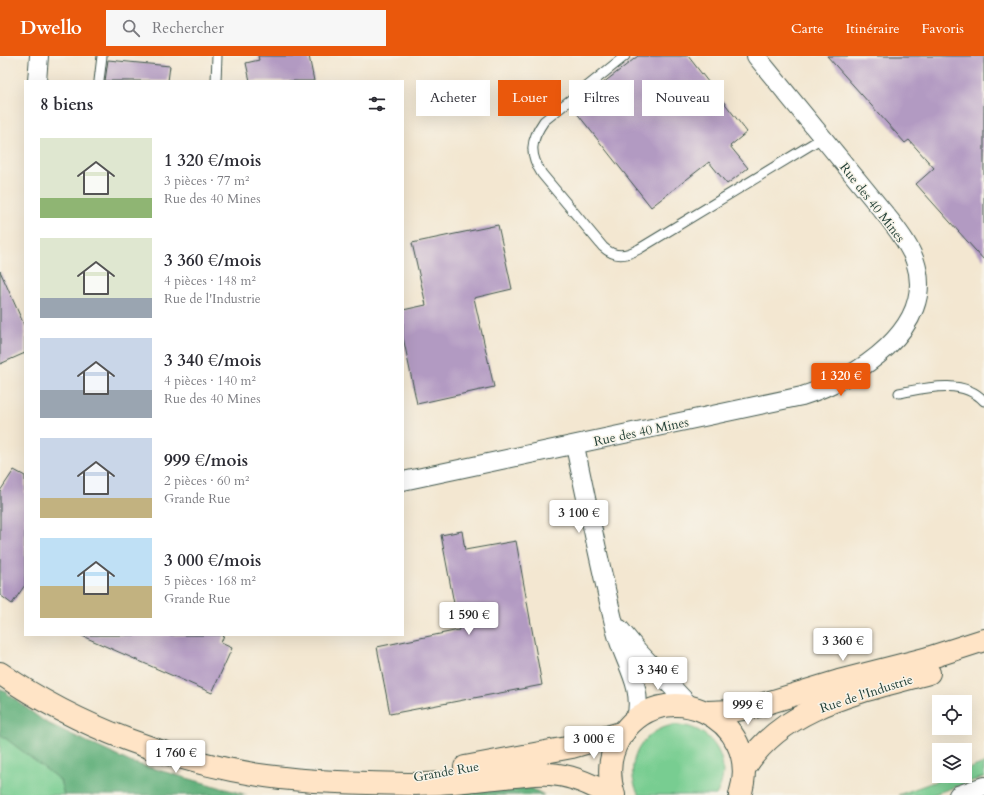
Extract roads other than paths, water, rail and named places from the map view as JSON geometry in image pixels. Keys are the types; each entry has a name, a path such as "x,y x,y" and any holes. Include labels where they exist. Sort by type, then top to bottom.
{"street":[{"path":"36,80 39,56"},
{"name":"Rue des 40 Mines","path":"404,481 784,401 821,390 867,364 889,346 901,333 910,319 918,290 918,276 915,261 907,245 890,220 756,56"},
{"name":"Rue des 40 Mines","path":"575,446 612,616 620,645 636,685 639,701 630,726"},
{"name":"Rue des 40 Mines","path":"612,616 638,651 699,709"},
{"name":"Rue de l'Industrie","path":"699,709 732,711 754,706 839,680 925,659 984,640"},
{"name":"Rue de l'Industrie","path":"744,769 755,752 775,732 819,707 853,694 934,672 984,652"},
{"path":"0,672 58,707 100,727 188,760 265,776 334,783 379,782"},
{"name":"Grande Rue","path":"379,782 544,753 585,743 630,726 646,713 662,707 680,705 699,709"},
{"path":"699,709 723,723 732,733 740,750 744,769 740,795"},
{"path":"614,795 610,778 614,750 630,726"},
{"name":"Grande Rue","path":"379,782 428,783 550,774 585,782 610,795"},
{"path":"958,795 984,786"}],"lane":[{"path":"99,80 102,56"},
{"path":"216,80 217,56"},
{"path":"625,56 544,121 537,131 532,154 535,164 542,174 603,248 613,254 626,255 639,249 822,138"},
{"path":"899,393 940,385 976,393 984,401"}]}
